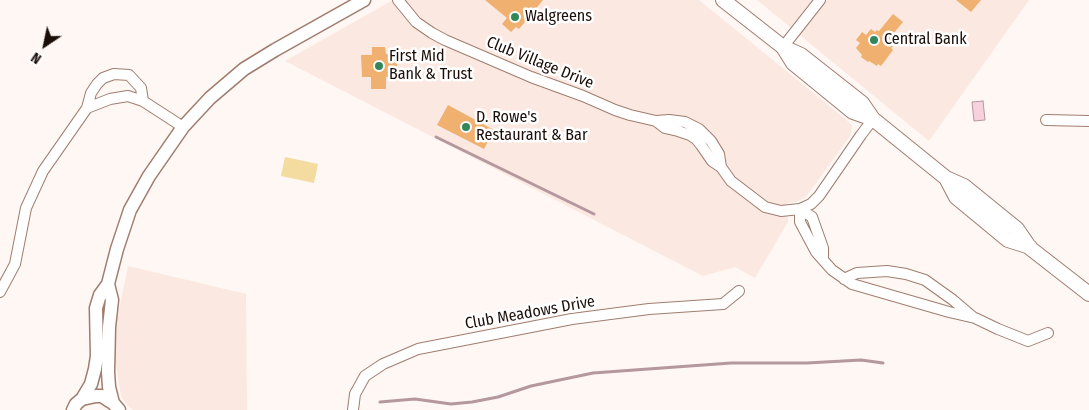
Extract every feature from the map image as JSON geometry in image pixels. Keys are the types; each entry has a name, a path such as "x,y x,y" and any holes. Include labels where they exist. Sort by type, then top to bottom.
{"main road":[{"path":"723,0 782,47 793,64 853,112 873,119 946,178 964,186 1017,229 1030,248 1089,294"}],"street":[{"path":"77,405 91,384 95,370 97,356 96,308 100,295 108,284 130,210 149,176 183,127 210,98 244,69 364,0"},
{"name":"Club Village Drive","path":"398,0 423,27 445,40 531,77 630,115 656,121 685,122 699,129 711,141 719,154 721,167 731,181 765,207 772,210 800,209"},
{"path":"782,47 820,0"},
{"path":"0,292 15,264 26,208 43,171 87,108 91,94 97,84 103,78 114,74 129,75 141,88 143,101"},
{"path":"87,108 110,99 128,96 143,101 183,127"},
{"path":"873,119 819,196 811,204 800,209 800,222 816,252 832,270 852,284 974,318 1028,341 1048,333"},
{"path":"1046,120 1089,122"},
{"path":"844,279 857,273 887,271 906,274 925,280 954,300 974,318"},
{"path":"108,284 112,300 109,327 109,387 118,408"},
{"name":"Club Meadows Drive","path":"352,410 355,394 365,376 384,364 418,349 572,319 649,309 723,304 740,291"},
{"path":"62,410 96,396 102,396 118,408"}],"shaded area":[{"path":"393,0 699,0 849,122 852,130 850,136 806,197 796,202 787,203 788,222 755,278 735,267 703,276 285,61"},
{"path":"757,0 1029,0 929,141"},
{"path":"983,101 985,120 974,121 972,102"},
{"path":"285,157 318,164 314,183 281,176"},
{"path":"128,266 246,294 247,410 133,410 127,405 121,396 114,353 115,330"}],"building":[{"path":"485,0 543,0 519,29 516,27 511,32 502,24 507,18"},
{"path":"956,0 981,0 971,12"},
{"name":"Central Bank","path":"893,14 903,22 889,39 891,41 889,44 893,46 891,48 893,50 881,66 878,64 877,66 861,57 862,55 856,48 860,43 856,40 862,32 866,35 871,29 875,32 879,31"},
{"name":"First Mid Bank & Trust","path":"372,47 385,47 386,54 397,54 397,77 386,77 386,89 371,89 371,77 362,77 361,55 372,55"},
{"name":"D. Rowe's Restaurant & Bar","path":"448,105 494,130 484,149 437,125"}],"waterway":[{"path":"436,137 594,214"},
{"path":"380,402 415,399 451,404 472,402 498,397 531,386 593,373 731,363 807,363 861,360 883,363"}],"place":[{"name":"Walgreens","path":"515,17"},
{"name":"Central Bank","path":"874,40"},
{"name":"First Mid Bank & Trust","path":"379,66"},
{"name":"D. Rowe's Restaurant & Bar","path":"466,127"}]}
